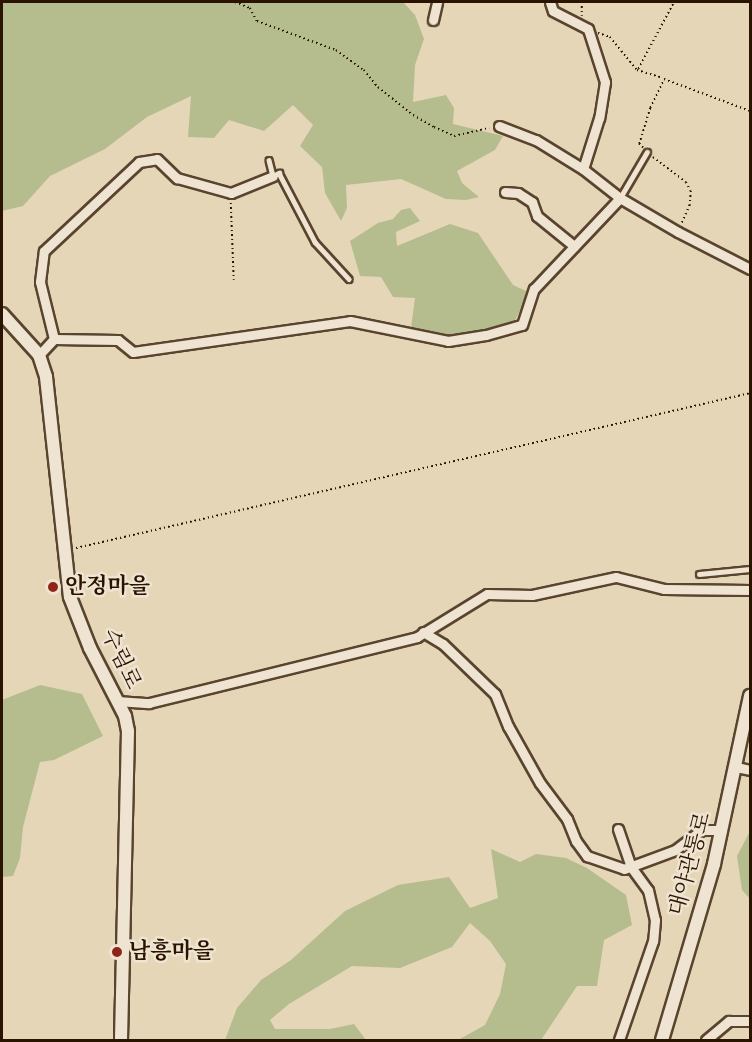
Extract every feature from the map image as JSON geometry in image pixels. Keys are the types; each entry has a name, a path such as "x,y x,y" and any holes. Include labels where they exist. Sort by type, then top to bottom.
{"main road":[{"name":"수림로","path":"2,314 39,355 48,390 70,597 90,648 117,702 128,731 121,1041"},
{"name":"대야관통로","path":"662,1041 722,830 750,696"}],"street":[{"path":"433,20 437,2"},
{"path":"550,2 553,11 588,29 605,82 598,118 583,169"},
{"path":"499,126 536,140 583,169 620,198 678,232 750,269"},
{"path":"54,339 40,282 44,251 139,162 157,159 177,177 231,193 273,176"},
{"path":"505,192 518,193 532,202 537,216 574,246"},
{"path":"39,355 54,339 118,340 133,352 350,321 448,341 486,335 522,325 534,289 620,198"},
{"path":"117,702 149,703 417,637 487,594 532,595 616,578 664,589 750,591"},
{"path":"423,633 443,644 495,694 508,726 540,783 567,819 576,841 587,856 624,869 675,850 702,830 722,830"},
{"path":"736,767 750,770"},
{"path":"618,829 631,867 648,890 655,920 653,942 619,1041"},
{"path":"706,1041 729,1021 750,1021"}],"lane":[{"path":"620,198 647,152"},
{"path":"269,160 273,176 279,173 315,242 349,279"},
{"path":"699,574 750,569"}],"path":[{"path":"235,2 249,8 257,21 336,50 364,70 378,87 413,115 454,136 499,126"},
{"path":"582,2 582,19 588,29 610,37 637,70 750,111"},
{"path":"637,70 674,2"},
{"path":"664,79 650,108 639,144 686,182 691,191 690,205 678,232"},
{"path":"231,193 234,280"},
{"path":"64,551 750,393"}],"green space":[{"path":"2,2 403,2 415,15 424,39 415,65 413,102 446,95 454,108 453,124 503,136 495,150 457,171 462,183 479,197 466,200 446,199 401,179 346,185 347,208 341,221 325,193 322,167 300,146 313,125 293,105 264,131 229,120 214,138 188,137 191,96 147,117 105,149 50,176 23,206 2,211"},
{"path":"410,208 420,221 396,232 397,246 450,224 478,233 513,285 528,292 514,323 452,336 411,328 415,298 393,297 381,277 360,276 350,241 378,223 393,219 401,210"},
{"path":"40,685 82,694 103,736 54,760 40,762 23,827 20,858 13,876 2,877 2,700"},
{"path":"750,831 750,899 742,890 737,856"},
{"path":"491,849 520,862 536,854 566,858 587,868 626,895 632,925 604,940 597,986 577,986 541,1040 458,1040 485,1025 500,994 506,964 490,941 470,923 452,947 400,968 352,966 289,1004 270,1020 275,1029 330,1029 354,1024 366,1040 225,1040 237,1008 261,980 291,960 345,911 398,885 449,877 470,908 498,898"}],"place":[{"name":"안정마을","path":"53,587"},
{"name":"남흥마을","path":"117,952"}]}
